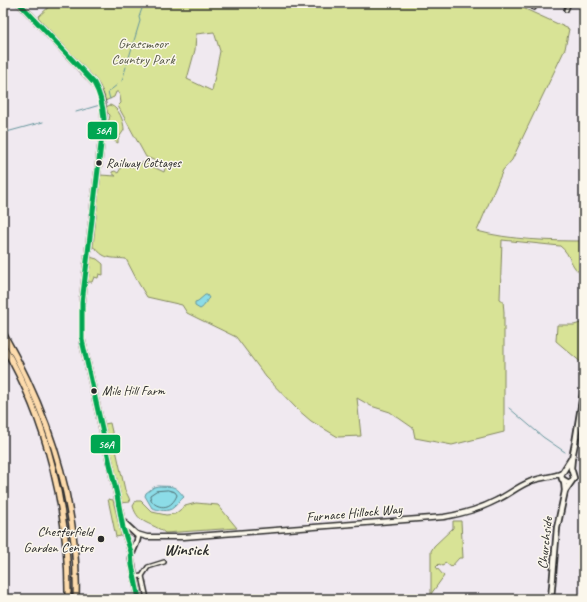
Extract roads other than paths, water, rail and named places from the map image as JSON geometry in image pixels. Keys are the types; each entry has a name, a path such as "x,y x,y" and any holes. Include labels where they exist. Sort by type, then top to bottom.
{"highway":[{"path":"3,332 27,379 47,427 67,494 76,570 76,599"},
{"path":"3,345 22,382 37,418 61,501 66,539 68,599"}],"main road":[{"path":"19,3 88,76 99,91 104,104 104,119 81,322 83,345 92,378 123,522 131,552 134,578 139,599"},
{"path":"572,458 563,472 563,480 568,482 572,481 574,476 572,471 572,458 584,388"},
{"path":"563,472 568,470 572,471"},
{"name":"Churchside","path":"551,599 557,528 565,491 563,480"},
{"name":"Churchside","path":"565,491 572,481"},
{"path":"123,522 135,533 137,541 131,552"},
{"path":"127,539 129,533 135,533"},
{"path":"127,539 132,544 137,541"}],"street":[{"path":"534,8 536,3"},
{"path":"566,10 570,3"},
{"name":"Furnace Hillock Way","path":"135,533 147,537 184,537 451,516 478,509 498,500 530,481 554,476 563,472"},
{"path":"554,476 563,480"},
{"name":"Furnace Hillock Way","path":"137,541 147,537"},
{"path":"134,578 142,576 148,567 164,562"},
{"path":"142,576 147,599"}],"water":[{"path":"205,295 209,298 203,306 200,309 195,306 195,302"},
{"path":"158,486 173,487 184,497 172,509 158,510 152,508 145,496 146,493"}],"waterway":[{"path":"127,64 144,3"},
{"path":"122,81 126,67"},
{"path":"110,99 108,92 117,85"},
{"path":"76,112 100,105"},
{"path":"3,133 43,122"},
{"path":"509,408 543,437 565,452"}],"place":[{"name":"Railway Cottages","path":"99,163"},
{"name":"Mile Hill Farm","path":"94,391"},
{"name":"Chesterfield Garden Centre","path":"101,539"}],"district":[{"name":"Winsick","path":"186,550"}],"park label":[{"name":"Grassmoor Country Park","path":"143,52"}]}
